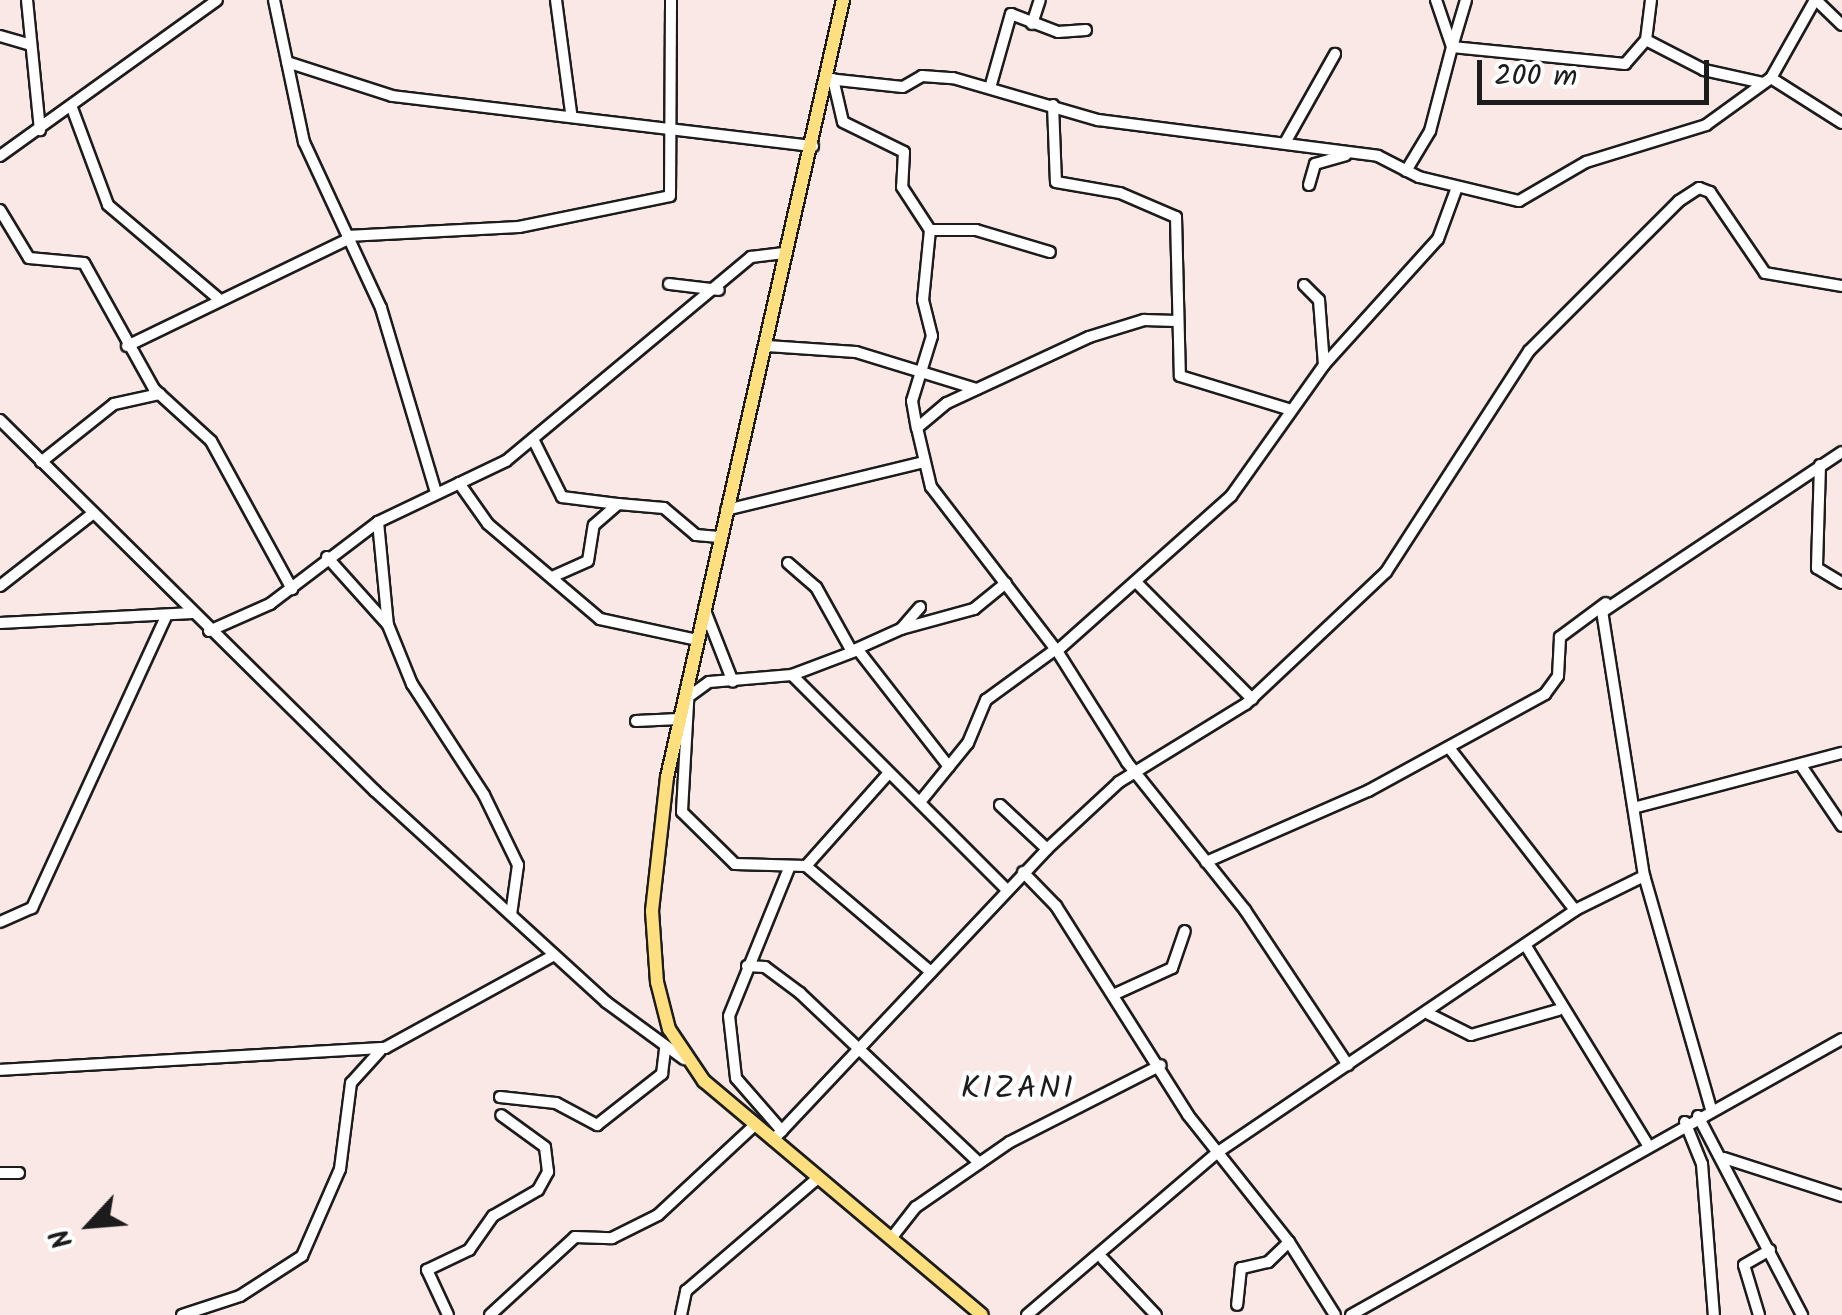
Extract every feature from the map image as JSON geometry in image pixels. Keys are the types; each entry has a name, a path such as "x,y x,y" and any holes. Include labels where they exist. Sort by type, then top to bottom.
{"main road":[{"path":"843,0 831,79 784,253 768,346 719,536 690,688 679,720 652,910 657,982 684,1059 756,1125 778,1135 819,1177 982,1315"}],"street":[{"path":"28,0 40,130"},
{"path":"0,156 72,108 217,0"},
{"path":"274,0 304,142 381,308 436,492"},
{"path":"556,0 571,114"},
{"path":"127,346 347,238 518,227 663,200 673,191 671,0"},
{"path":"1032,24 1040,0"},
{"path":"1436,0 1452,47"},
{"path":"1406,171 1430,131 1466,0"},
{"path":"1452,47 1625,64 1646,40 1652,0"},
{"path":"1348,1065 1206,862 1135,773 1056,650 920,463 916,374 932,336 922,300 930,230 902,187 904,152 843,122 831,79 903,88 922,76 990,88 1118,123 1286,141 1351,154 1456,188 1519,200 1600,156 1706,125 1767,80 1815,0 1842,24"},
{"path":"990,88 1011,14 1028,14 1032,24"},
{"path":"1032,24 1086,30"},
{"path":"0,36 31,45"},
{"path":"1646,40 1704,70 1767,80 1842,123"},
{"path":"1286,141 1335,54"},
{"path":"287,62 392,96 571,114 674,134 813,146"},
{"path":"1053,104 1056,182 1120,193 1176,217 1180,376 1291,410"},
{"path":"72,108 108,205 220,300"},
{"path":"1309,185 1315,164 1351,154"},
{"path":"920,802 948,767 986,700 1056,650 1204,526 1324,365 1438,239 1456,188"},
{"path":"790,866 746,966 730,1016 731,1064 778,1135 1046,849 1135,773 1252,698 1386,572 1529,350 1678,201 1710,192 1765,274 1842,286"},
{"path":"0,210 28,258 84,263 127,346 160,394 201,425 292,589"},
{"path":"930,230 976,230 1050,252"},
{"path":"210,631 292,589 378,522 459,483 533,439 719,290 757,253 784,253"},
{"path":"669,284 719,290"},
{"path":"1304,285 1319,300 1324,365"},
{"path":"917,428 977,389 1089,337 1144,320 1176,322"},
{"path":"768,346 838,348 977,389"},
{"path":"41,462 114,404 160,394"},
{"path":"0,420 210,631 511,916 665,1049 684,1059"},
{"path":"533,439 562,497 664,508 696,535 719,536"},
{"path":"1206,862 1450,748 1546,694 1558,676 1560,637 1607,602 1842,452"},
{"path":"726,510 920,463"},
{"path":"1820,465 1818,568 1842,583"},
{"path":"459,483 488,524 600,618 697,640"},
{"path":"552,577 588,561 594,525 618,504"},
{"path":"0,586 92,514"},
{"path":"378,522 388,625 412,684 446,725 516,860 511,916"},
{"path":"327,558 388,625"},
{"path":"788,563 816,587 853,650 948,767"},
{"path":"1136,582 1252,698"},
{"path":"931,972 806,866 735,864 690,828 680,800 690,688 708,682 792,675 901,629 974,608 1006,583"},
{"path":"1607,602 1604,657 1626,720 1644,876 1711,1109"},
{"path":"901,629 920,607"},
{"path":"704,608 733,682"},
{"path":"0,623 193,613"},
{"path":"0,922 32,908 166,616"},
{"path":"792,675 881,773 920,802 1006,889"},
{"path":"636,721 679,720"},
{"path":"1450,748 1575,910"},
{"path":"1637,808 1802,767 1842,753"},
{"path":"1802,767 1842,826"},
{"path":"806,866 881,773"},
{"path":"1000,805 1046,849"},
{"path":"1024,872 1218,1152 1288,1242 1330,1313"},
{"path":"1028,1315 1103,1260 1218,1152 1429,1014 1575,910 1644,876"},
{"path":"1112,995 1172,968 1185,931"},
{"path":"1526,946 1558,1010 1646,1142"},
{"path":"182,1315 240,1296 302,1256 340,1169 351,1083 360,1062 554,954"},
{"path":"746,966 782,979 979,1162"},
{"path":"1429,1014 1471,1035 1558,1010"},
{"path":"1351,1315 1646,1142 1842,1038"},
{"path":"0,1070 385,1048"},
{"path":"500,1097 556,1103 597,1125 662,1074 665,1049"},
{"path":"893,1236 979,1162 1161,1065"},
{"path":"448,1315 426,1270 469,1250 493,1216 538,1190 548,1172 545,1147 501,1115"},
{"path":"1698,1116 1724,1158 1802,1315"},
{"path":"1685,1122 1702,1164 1714,1315"},
{"path":"490,1315 576,1237 612,1238 658,1215 756,1125"},
{"path":"1724,1158 1842,1196"},
{"path":"1702,1164 1730,1171"},
{"path":"0,1172 19,1173"},
{"path":"681,1315 686,1291 819,1177"},
{"path":"1237,1304 1241,1268 1268,1262 1288,1242"},
{"path":"1759,1315 1744,1266 1770,1250"},
{"path":"1103,1260 1156,1315"}],"district":[{"name":"KIZANI","path":"1018,1090"}]}
